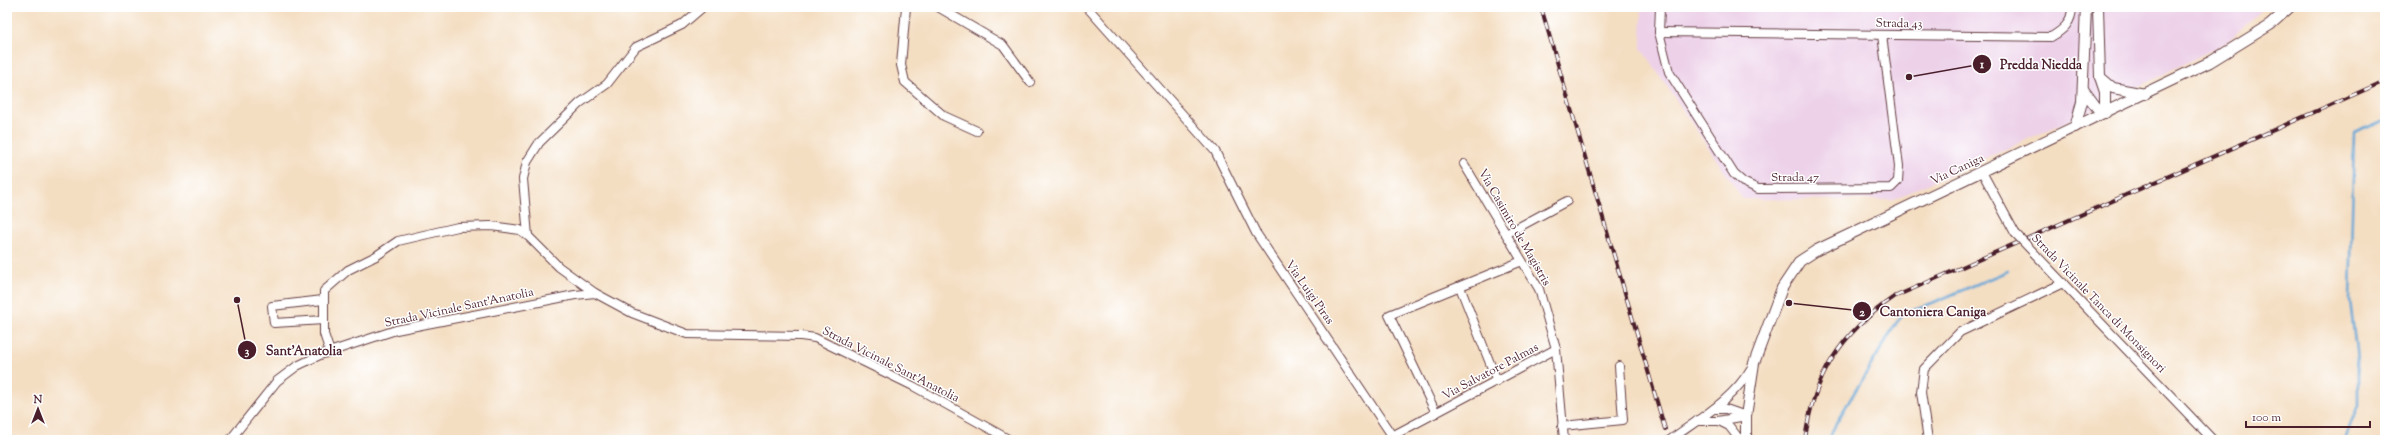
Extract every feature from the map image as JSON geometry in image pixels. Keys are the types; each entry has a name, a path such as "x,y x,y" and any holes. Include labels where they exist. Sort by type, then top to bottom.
{"street":[{"path":"528,236 523,179 527,162 539,143 580,103 607,84 636,47 682,25 703,7"},
{"path":"906,7 901,65 905,82 944,116 977,131"},
{"path":"938,7 1003,45 1030,82"},
{"name":"Via Luigi Piras","path":"1088,7 1215,151 1260,239 1395,438"},
{"name":"Strada 47","path":"1660,7 1659,32 1669,72 1734,174 1743,182 1758,189 1890,188 1898,181 1899,166 1882,35"},
{"name":"Strada 43","path":"1659,32 2050,37 2062,31 2070,20 2072,7"},
{"path":"2075,127 2082,102 2086,7"},
{"path":"2098,7 2100,77 2105,92 2105,113"},
{"name":"Via Caniga","path":"1746,440 1746,416 1754,363 1782,288 1800,261 1817,250 2216,59 2270,25 2290,7"},
{"path":"2100,77 2113,88 2145,94"},
{"path":"2083,89 2097,108 2105,113"},
{"name":"Via Casimiro de Magistris","path":"1464,164 1539,289 1556,349 1564,440"},
{"name":"Strada Vicinale Tanca di Monsignori","path":"1982,172 2015,233 2213,440"},
{"path":"1506,234 1567,201"},
{"name":"Strada Vicinale Sant'Anatolia","path":"323,300 324,291 348,270 376,256 398,241 458,227 491,226 520,230 559,267 595,293 632,313 687,334 801,336 815,338 912,386 1010,440"},
{"path":"1497,380 1460,287 1522,261"},
{"path":"1928,440 1921,392 1924,369 1960,332 2063,283"},
{"name":"Via Salvatore Palmas","path":"1436,413 1389,314 1460,287"},
{"name":"Strada Vicinale Sant'Anatolia","path":"230,440 277,381 298,366 330,352 396,330 429,322 595,293"},
{"path":"324,320 274,323 272,306 323,300 324,320 324,334 330,352"},
{"name":"Via Salvatore Palmas","path":"1395,438 1436,413 1556,349"},
{"path":"1670,440 1714,409 1742,383 1754,363"},
{"path":"1562,426 1623,420 1619,366"},
{"path":"1714,409 1726,410 1746,416"},
{"path":"1697,421 1718,421 1746,416"},
{"path":"1718,421 1730,426 1740,440"}],"shaded area":[{"path":"1642,7 2264,7 2227,42 2099,107 1892,200 1743,199 1641,48"}],"waterway":[{"path":"2345,440 2358,405 2358,368 2350,300 2354,133 2385,120"},
{"path":"1829,440 1836,423 1900,317 1908,311 1932,303 2008,271"}],"railway":[{"path":"1541,7 1665,429"},
{"path":"1805,440 1815,396 1823,376 1833,358 1845,341 1859,326 1875,311 1894,297 2385,81"}],"place":[{"name":"Predda Niedda","path":"1909,77"},
{"name":"Sant'Anatolia","path":"237,300"},
{"name":"Cantoniera Caniga","path":"1789,303"}]}
